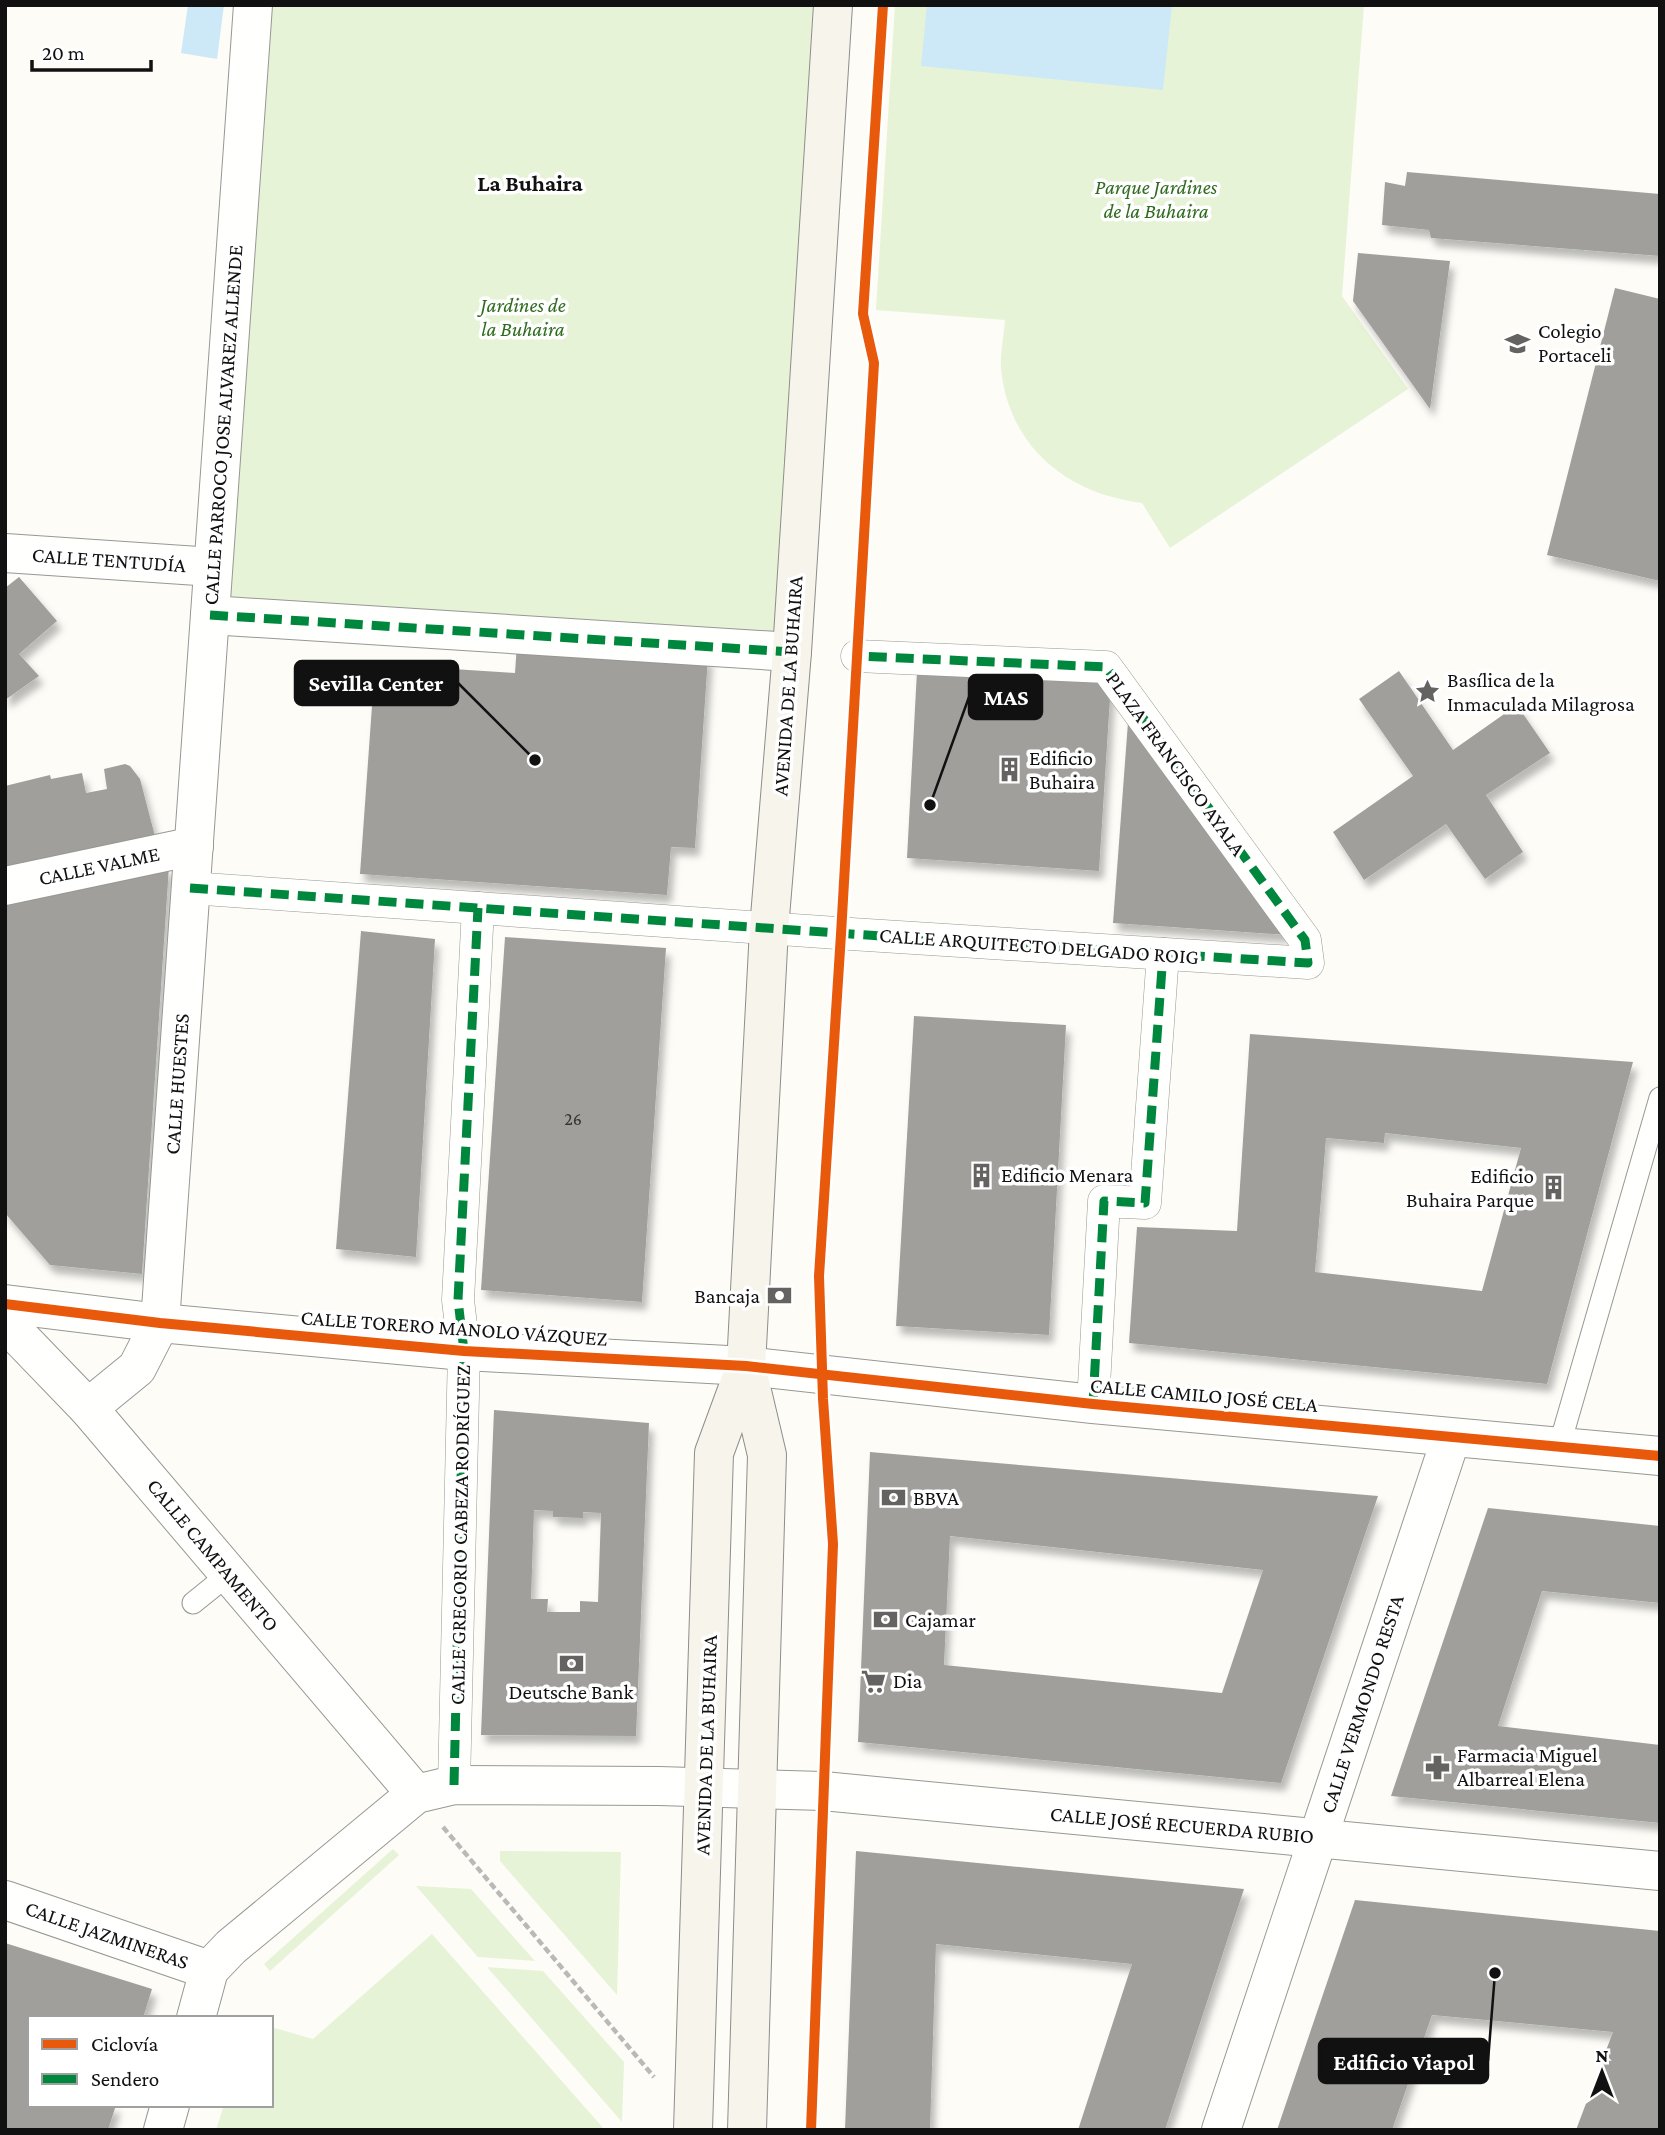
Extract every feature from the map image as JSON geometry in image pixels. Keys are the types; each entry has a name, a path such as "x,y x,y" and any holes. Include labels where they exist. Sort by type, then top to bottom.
{"main road":[{"name":"AVENIDA DE LA BUHAIRA","path":"747,2130 767,1455 746,1366 769,929 792,652 833,5"},
{"name":"AVENIDA DE LA BUHAIRA","path":"693,2127 714,1453 746,1366"}],"street":[{"name":"CALLE PARROCO JOSE ALVAREZ ALLENDE","path":"194,846 253,5"},
{"name":"CALLE TENTUDÍA","path":"5,553 213,567"},
{"path":"210,615 792,652"},
{"name":"PLAZA FRANCISCO AYALA","path":"857,656 1106,667 1305,940 1308,963"},
{"name":"CALLE VALME","path":"5,887 194,846"},
{"name":"CALLE HUESTES","path":"160,1323 194,846"},
{"name":"CALLE ARQUITECTO DELGADO ROIG","path":"190,888 769,929 1308,963"},
{"name":"CALLE GREGORIO CABEZA RODRÍGUEZ","path":"454,1785 464,1350 458,1300 478,908"},
{"path":"1093,1404 1104,1202 1145,1203 1163,954"},
{"name":"CALLE TORERO MANOLO VÁZQUEZ","path":"5,1304 160,1323 464,1350 746,1366"},
{"name":"CALLE CAMPAMENTO","path":"5,1322 88,1408 416,1794"},
{"path":"88,1408 136,1368 160,1323"},
{"name":"CALLE CAMILO JOSÉ CELA","path":"746,1366 1093,1404 1660,1456"},
{"name":"CALLE VERMONDO RESTA","path":"1221,2130 1451,1438"},
{"name":"CALLE JOSÉ RECUERDA RUBIO","path":"416,1794 454,1785 823,1791 1660,1871"},
{"path":"196,2016 209,1970 231,1948 416,1794"},
{"name":"CALLE JAZMINERAS","path":"5,1900 209,1970"},
{"path":"163,2130 169,2107"}],"lane":[{"path":"1559,1447 1660,1098"},
{"path":"192,1603 229,1574"}],"path":[{"path":"416,1794 693,2127"}],"green space":[{"name":"Jardines de la Buhaira","path":"255,5 833,5 792,652 210,615"},
{"name":"Parque Jardines de la Buhaira","path":"895,5 1364,5 1342,296 1408,389 1170,548 1142,503 1089,489 1046,462 1029,443 1016,422 1006,397 1001,369 1005,320 876,310"},
{"path":"393,1849 399,1855 270,1971 264,1964"},
{"path":"500,1851 621,1852 617,1995 500,1861"},
{"path":"416,1886 471,1889 535,1961 478,1957"},
{"path":"432,1934 605,2130 216,2130 223,2107 273,2107 273,2028 313,2039"},
{"path":"487,1967 543,1971 624,2062 622,2122"}],"water":[{"path":"188,5 224,5 217,59 181,53"},
{"path":"927,5 1172,5 1163,90 921,66"}],"building":[{"path":"1407,172 1660,194 1660,256 1431,238 1429,230 1382,225 1385,182 1405,186"},
{"path":"1358,253 1450,261 1430,409 1353,301"},
{"path":"1615,288 1660,299 1660,581 1547,555"},
{"path":"19,577 57,621 19,654 39,676 5,700 5,588"},
{"path":"517,644 708,657 695,848 671,847 667,895 360,874 375,664 515,673"},
{"name":"Edificio Buhaira","path":"917,671 1111,682 1099,871 907,858"},
{"path":"1399,671 1453,750 1517,705 1550,753 1486,795 1523,852 1485,879 1446,824 1364,880 1333,832 1413,776 1359,699"},
{"path":"1129,709 1289,935 1113,923"},
{"path":"125,764 130,766 140,779 157,844 5,873 5,786 50,775 51,779 82,773 86,793 107,789 104,769"},
{"path":"169,866 142,1274 50,1265 5,1213 5,898"},
{"path":"361,931 435,939 416,1257 336,1249"},
{"path":"505,937 666,948 642,1302 481,1290"},
{"name":"Edificio Menara","path":"914,1016 1066,1025 1049,1335 896,1326"},
{"name":"Edificio Buhaira Parque","path":"1250,1034 1633,1062 1547,1384 1129,1343 1137,1227 1237,1231","holes":["1385,1133 1521,1148 1482,1291 1315,1272 1326,1138 1384,1143"]},
{"path":"494,1410 649,1423 636,1736 481,1735","holes":["534,1510 553,1511 553,1517 583,1518 583,1512 601,1513 598,1602 580,1601 580,1612 547,1612 548,1599 531,1599"]},
{"path":"870,1452 1378,1496 1281,1783 858,1742","holes":["950,1536 1263,1570 1222,1693 944,1665"]},
{"path":"1488,1508 1660,1526 1660,1603 1542,1591 1498,1726 1660,1745 1660,1823 1391,1796"},
{"path":"856,1851 1244,1889 1165,2130 1078,2130 1132,1964 936,1944 930,2130 845,2130"},
{"path":"1355,1900 1660,1931 1660,2130 1576,2130 1613,2032 1432,2015 1392,2130 1277,2130"},
{"path":"5,1943 152,1989 144,2016 28,2016 28,2107 115,2107 108,2130 5,2130"}],"marked path":[{"path":"210,615 792,652"},
{"path":"190,888 1308,963 1305,940 1106,667 857,656"},
{"path":"454,1785 464,1351 458,1300 478,908"},
{"path":"1093,1404 1104,1201 1145,1203 1163,954"}],"cycle path":[{"path":"811,2130 833,1544 823,1399 819,1276 874,363 863,314 883,5"},
{"path":"5,1304 160,1323 464,1351 746,1366 1093,1404 1660,1456"}],"place":[{"name":"Colegio Portaceli","path":"1518,343"},
{"name":"Basílica de la Inmaculada Milagrosa","path":"1427,692"},
{"name":"Sevilla Center","path":"535,760"},
{"name":"Edificio Buhaira","path":"1009,770"},
{"name":"MAS","path":"930,805"},
{"name":"Edificio Menara","path":"981,1175"},
{"name":"Edificio Buhaira Parque","path":"1554,1188"},
{"name":"Bancaja","path":"780,1296"},
{"name":"BBVA","path":"893,1498"},
{"name":"Cajamar","path":"885,1620"},
{"name":"Deutsche Bank","path":"571,1663"},
{"name":"Dia","path":"873,1681"},
{"name":"Farmacia Miguel Albarreal Elena","path":"1437,1767"},
{"name":"Edificio Viapol","path":"1495,1973"}],"district":[{"name":"La Buhaira","path":"530,183"}]}
